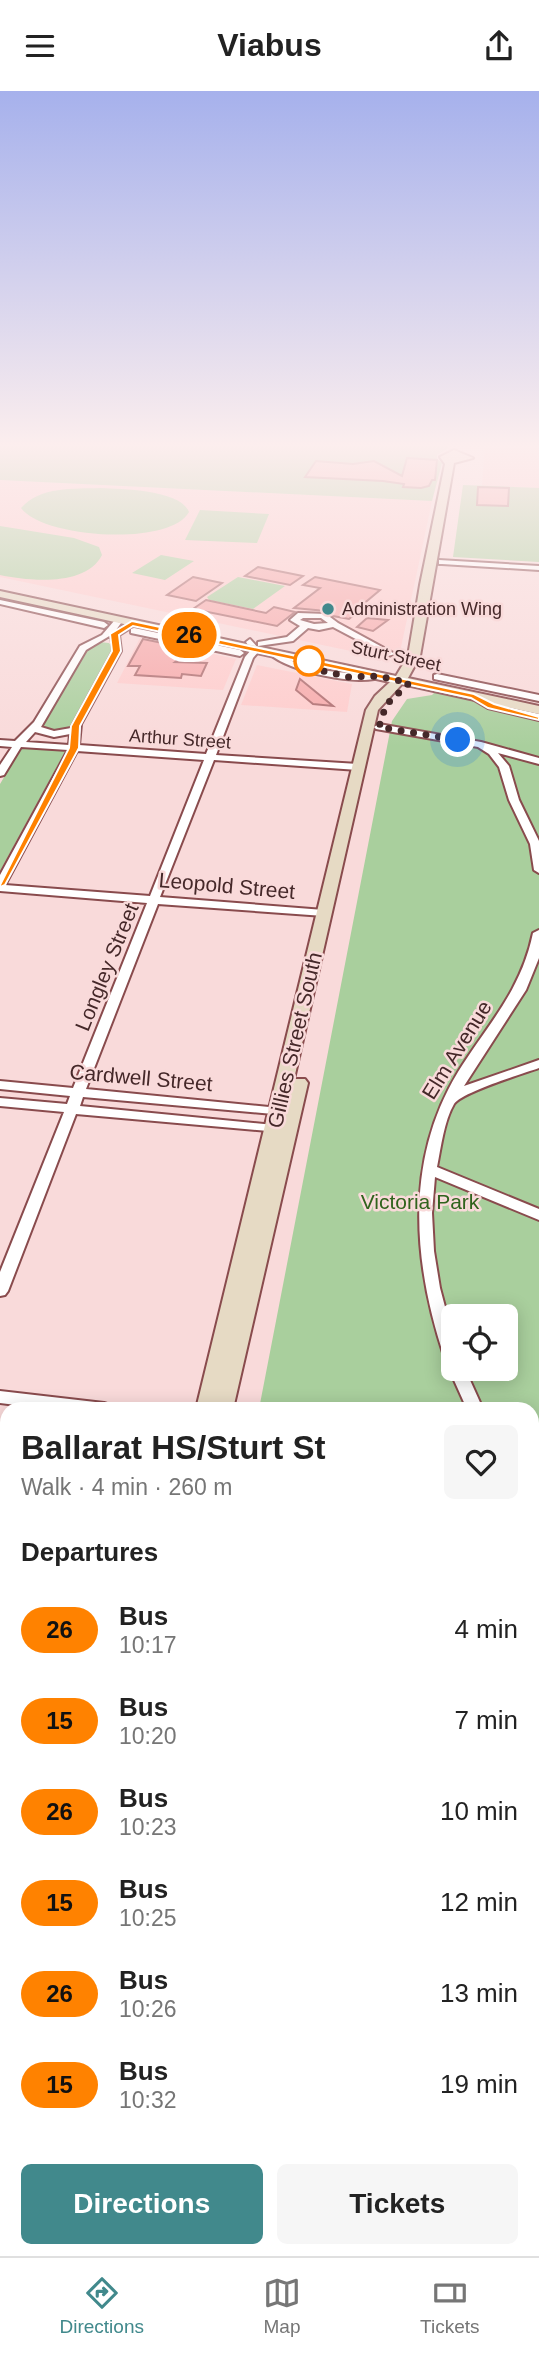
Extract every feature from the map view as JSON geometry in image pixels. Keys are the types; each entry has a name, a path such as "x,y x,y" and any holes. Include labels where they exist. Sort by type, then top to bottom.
{"main road":[{"path":"406,679 425,657 438,545"},
{"path":"406,679 445,545"},
{"name":"Sturt Street","path":"0,589 256,651 291,645 406,679 539,710"},
{"name":"Sturt Street","path":"0,594 151,631 539,704"},
{"path":"366,668 392,668 412,662"},
{"name":"Gillies Street South","path":"364,768 386,705 406,679"},
{"name":"Gillies Street South","path":"223,1402 283,1121 364,768 373,706 406,679"},
{"name":"Gillies Street South","path":"209,1402 283,1121"}],"street":[{"path":"442,562 539,568"},
{"name":"Sturt Street","path":"0,602 74,618 105,620"},
{"path":"291,645 306,626 295,621 295,618 304,614 318,615 331,619 333,624 391,654"},
{"path":"0,773 18,744 35,727 83,648 105,637 115,628 117,624 105,620"},
{"path":"0,886 74,748 74,730 117,651 114,643 116,632 133,627"},
{"name":"Sturt Street","path":"151,631 213,647 256,651"},
{"path":"94,641 114,643"},
{"name":"Longley Street","path":"0,1291 211,757 256,651"},
{"name":"Sturt Street","path":"437,677 539,698"},
{"name":"Sturt Street","path":"474,696 491,706 539,717"},
{"path":"35,727 41,732 53,734 74,730"},
{"path":"379,727 481,745 539,761"},
{"name":"Arthur Street","path":"0,743 364,768"},
{"path":"481,745 492,752 503,767 514,800 537,842 539,870"},
{"name":"Leopold Street","path":"0,886 329,914"},
{"name":"Elm Avenue","path":"441,1321 427,1252 426,1209 429,1169 438,1128 464,1073 518,994 531,967 539,933"},
{"path":"450,1100 466,1090 539,1064"},
{"name":"Cardwell Street","path":"0,1085 283,1121"},
{"name":"Cardwell Street","path":"0,1103 283,1121"},
{"path":"429,1169 539,1215"},
{"path":"462,1381 472,1402"},
{"path":"0,1397 43,1402"}],"shaded area":[{"path":"0,545 423,545 400,652 379,657 0,577"},
{"path":"140,638 236,659 223,690 117,683"},
{"path":"257,665 352,684 347,712 241,705"}],"green space":[{"path":"0,545 94,545 99,547 102,555 94,565 70,577 41,580 0,575"},
{"path":"455,545 539,545 539,562 453,557"},
{"path":"161,555 194,561 165,580 132,573"},
{"path":"238,577 285,586 253,609 209,600 207,597"},
{"path":"99,642 109,643 114,649 71,728 55,733 41,728 85,649"},
{"name":"Victoria Park","path":"436,691 539,719 539,1402 260,1402 392,721 407,699 432,695"},
{"path":"21,749 62,749 65,752 0,871 0,784"}],"building":[{"path":"258,567 303,576 290,585 245,576"},
{"path":"193,577 222,583 196,601 167,595"},
{"path":"315,577 380,590 349,619 333,616 326,611 294,608 320,588 303,585"},
{"path":"206,600 266,613 274,607 295,612 277,626 193,609"},
{"path":"367,618 388,620 373,631 357,627"},
{"path":"143,639 192,649 175,662 207,663 201,676 182,674 181,678 135,675 140,666 128,666"},
{"path":"300,679 333,706 313,704 296,690"}],"bus line":[{"name":"26","path":"0,885 74,748 76,726 117,651 114,641 116,632 132,623 474,696 491,706 539,717"}],"place":[{"name":"Administration Wing","path":"328,609"}],"route":[{"path":"309,661 306,667 347,677 379,676 409,683 386,705 379,727 458,740"}]}
